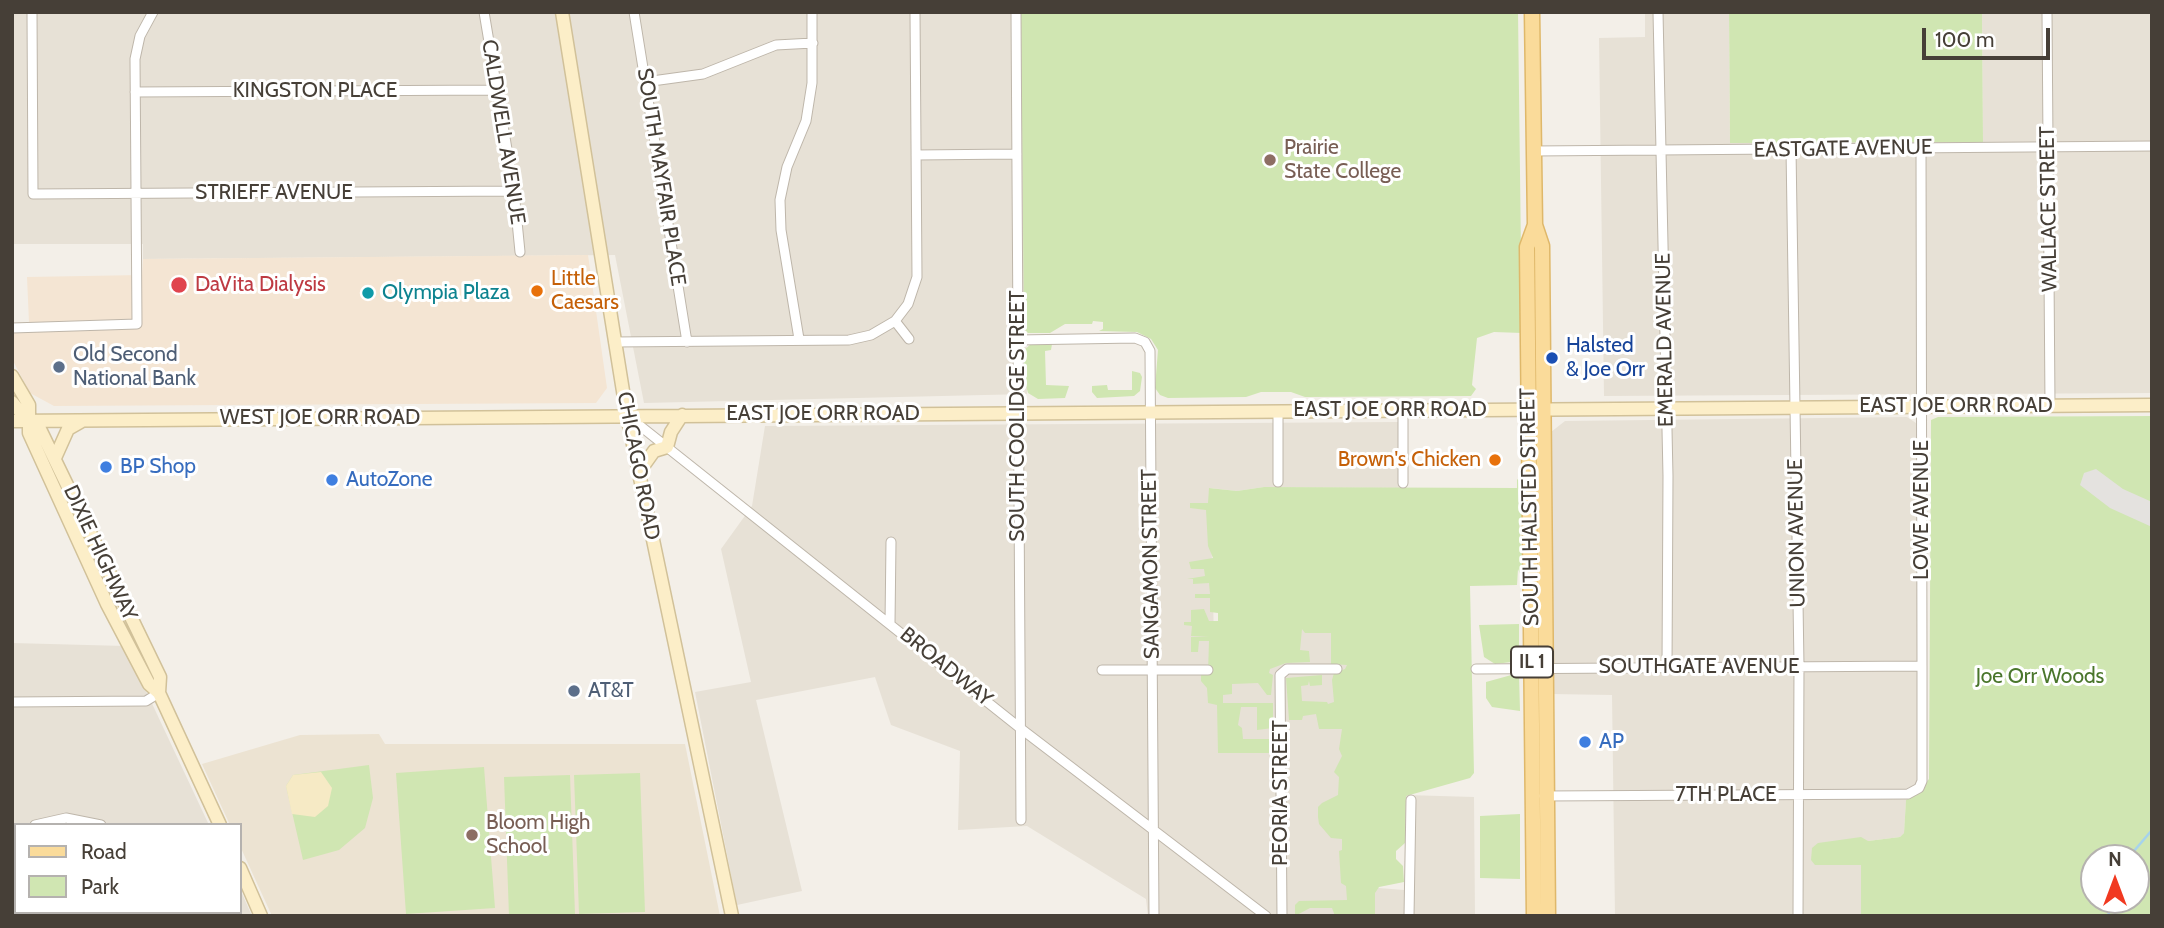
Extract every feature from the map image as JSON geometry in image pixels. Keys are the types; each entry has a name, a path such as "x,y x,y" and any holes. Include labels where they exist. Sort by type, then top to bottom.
{"main road":[{"name":"SOUTH HALSTED STREET","path":"1532,12 1535,225 1542,246 1545,409 1539,796 1534,916"},
{"name":"SOUTH HALSTED STREET","path":"1535,225 1527,247 1528,409 1539,667"},
{"name":"SOUTH HALSTED STREET","path":"1539,796 1548,916"}],"street":[{"name":"STRIEFF AVENUE","path":"32,12 33,194 514,191"},
{"path":"12,328 138,324 135,58 140,36 153,12"},
{"name":"CALDWELL AVENUE","path":"484,12 514,191 520,252"},
{"name":"CHICAGO ROAD","path":"562,12 627,416 732,916"},
{"name":"SOUTH MAYFAIR PLACE","path":"634,12 687,342"},
{"path":"799,339 781,230 780,200 783,178 806,121 812,83 812,12"},
{"path":"614,342 849,340 871,335 895,321 908,304 917,277 915,12"},
{"name":"SOUTH COOLIDGE STREET","path":"1016,12 1021,820"},
{"name":"EMERALD AVENUE","path":"1658,12 1666,408 1667,667"},
{"name":"WALLACE STREET","path":"2047,12 2050,405"},
{"path":"645,82 703,74 776,45 813,43"},
{"name":"KINGSTON PLACE","path":"135,92 496,90"},
{"name":"EASTGATE AVENUE","path":"1534,151 2152,146"},
{"name":"LOWE AVENUE","path":"1919,788 1922,780 1921,148"},
{"name":"UNION AVENUE","path":"1791,149 1800,666 1798,916"},
{"path":"915,155 1017,154"},
{"path":"895,321 909,339"},
{"name":"SANGAMON STREET","path":"1018,340 1135,338 1145,342 1150,351 1154,916"},
{"name":"DIXIE HIGHWAY","path":"12,376 29,405 29,433 107,604 149,684 159,693 219,823"},
{"name":"DIXIE HIGHWAY","path":"12,402 28,421 39,426 159,677 159,693"},
{"name":"EAST JOE ORR ROAD","path":"627,416 2152,405"},
{"path":"1403,410 1404,483"},
{"path":"1278,411 1278,482"},
{"path":"639,472 654,451 667,447 671,432 682,415"},
{"name":"WEST JOE ORR ROAD","path":"12,421 627,416"},
{"name":"BROADWAY","path":"627,416 890,622 1020,728 1266,916"},
{"path":"55,458 68,429 84,420"},
{"path":"890,622 891,542"},
{"name":"SOUTHGATE AVENUE","path":"1476,669 1922,666"},
{"name":"PEORIA STREET","path":"1282,916 1282,671 1337,669"},
{"path":"1102,670 1208,670"},
{"path":"12,702 146,701 159,693"},
{"name":"7TH PLACE","path":"1539,796 1908,793 1919,788"},
{"path":"1409,916 1411,800"},
{"path":"44,823 66,818 90,823"},
{"path":"242,873 261,916"}],"shaded area":[{"path":"12,12 1024,12 1027,394 644,403 615,255 143,259 143,244 12,244"},
{"path":"1645,12 1729,12 1730,142 1983,142 1982,12 2152,12 2152,393 1604,396 1599,38 1645,37"},
{"name":"Olympia Plaza","path":"588,255 607,388 596,403 54,406 30,393 12,359 12,323 29,322 27,277 142,275 143,259"},
{"path":"1907,417 1916,423 1917,437 1917,793 1906,801 1904,833 1900,837 1868,841 1815,865 1861,865 1861,916 1615,916 1612,695 1551,694 1551,432 1565,421"},
{"path":"1398,422 1400,488 1264,487 1237,491 1210,488 1215,675 1268,601 1352,605 1353,886 1404,890 1406,795 1474,797 1475,916 1148,916 1146,899 1027,826 958,830 960,751 891,725 875,677 756,700 802,891 737,905 695,692 751,682 721,549 752,506 765,426"},
{"path":"2096,469 2123,489 2152,502 2152,527 2110,508 2080,485 2084,473"},
{"path":"12,643 125,646 208,823 14,823 14,914 242,914 242,894 252,916 12,916"},
{"name":"Bloom High School","path":"379,734 385,744 685,744 720,916 272,916 242,850 242,823 229,823 202,764 300,735"}],"green space":[{"name":"Prairie State College","path":"1021,12 1518,12 1522,333 1494,332 1477,338 1472,385 1476,389 1471,396 1305,397 1291,392 1261,392 1246,397 1168,398 1160,395 1155,388 1158,350 1151,339 1137,332 1099,331 1103,329 1103,322 1093,321 1092,324 1065,324 1050,333 1028,333 1024,329"},
{"path":"1729,12 1982,12 1983,142 1730,143"},
{"path":"1031,344 1052,344 1051,350 1045,351 1046,385 1069,386 1065,398 1038,399 1028,393 1024,378 1024,350"},
{"path":"1132,371 1140,373 1142,377 1140,391 1134,396 1097,398 1092,392 1092,386 1107,385 1108,390 1132,390"},
{"name":"Joe Orr Woods","path":"2152,416 2152,916 1861,916 1861,865 1815,865 1811,860 1812,848 1818,843 1861,837 1868,841 1900,837 1904,833 1906,800 1917,793 1929,779 1931,420 1938,417"},
{"path":"1517,479 1523,484 1524,520 1519,522 1524,572 1520,574 1518,569 1517,585 1470,586 1474,773 1470,778 1406,796 1405,843 1396,851 1396,859 1403,866 1404,882 1379,887 1375,893 1375,916 1335,916 1332,908 1310,908 1295,916 1295,905 1299,901 1347,900 1346,886 1341,883 1339,851 1342,850 1342,839 1331,838 1319,824 1318,817 1318,807 1338,795 1339,777 1334,772 1342,756 1339,749 1342,729 1319,729 1316,714 1303,716 1302,720 1289,720 1286,678 1322,675 1322,685 1310,686 1309,681 1308,685 1301,686 1302,701 1328,704 1334,702 1334,673 1345,669 1347,665 1331,664 1331,633 1305,633 1302,629 1300,650 1309,651 1310,662 1286,663 1270,669 1269,673 1273,675 1271,695 1267,695 1258,683 1232,684 1232,694 1223,695 1223,703 1273,703 1273,728 1257,730 1257,707 1241,707 1238,725 1242,728 1243,739 1273,739 1274,753 1218,753 1217,705 1208,703 1207,688 1201,681 1201,673 1208,673 1209,641 1199,641 1198,652 1191,652 1191,637 1209,636 1191,636 1192,626 1184,625 1184,622 1191,622 1191,610 1204,609 1209,621 1218,621 1218,613 1210,612 1210,598 1195,598 1195,594 1210,594 1209,583 1193,584 1193,579 1187,579 1205,576 1204,569 1191,569 1189,562 1213,558 1208,546 1206,510 1190,508 1190,503 1208,503 1209,488 1237,491 1264,487 1517,488"},
{"path":"1519,624 1519,661 1495,664 1484,657 1479,625"},
{"path":"1519,675 1520,711 1492,707 1486,698 1486,682"},
{"path":"369,765 373,798 365,828 339,850 303,860 286,786 293,775"},
{"path":"484,767 495,908 406,914 396,773"},
{"path":"640,773 645,912 579,914 574,775"},
{"path":"570,775 575,914 509,916 504,777"},
{"path":"1520,814 1520,879 1480,878 1480,816"}],"sand":[{"path":"321,772 332,788 328,806 315,817 292,814 286,786 293,775"}],"waterway":[{"path":"2140,844 2152,830"}],"place":[{"name":"Prairie State College","path":"1270,160"},
{"name":"DaVita Dialysis","path":"179,285"},
{"name":"Little Caesars","path":"537,291"},
{"name":"Olympia Plaza","path":"368,293"},
{"name":"Halsted & Joe Orr","path":"1552,358"},
{"name":"Old Second National Bank","path":"59,367"},
{"name":"Brown's Chicken","path":"1495,460"},
{"name":"BP Shop","path":"106,467"},
{"name":"AutoZone","path":"332,480"},
{"name":"AT&T","path":"574,691"},
{"name":"AP","path":"1585,742"},
{"name":"Bloom High School","path":"472,835"}]}
